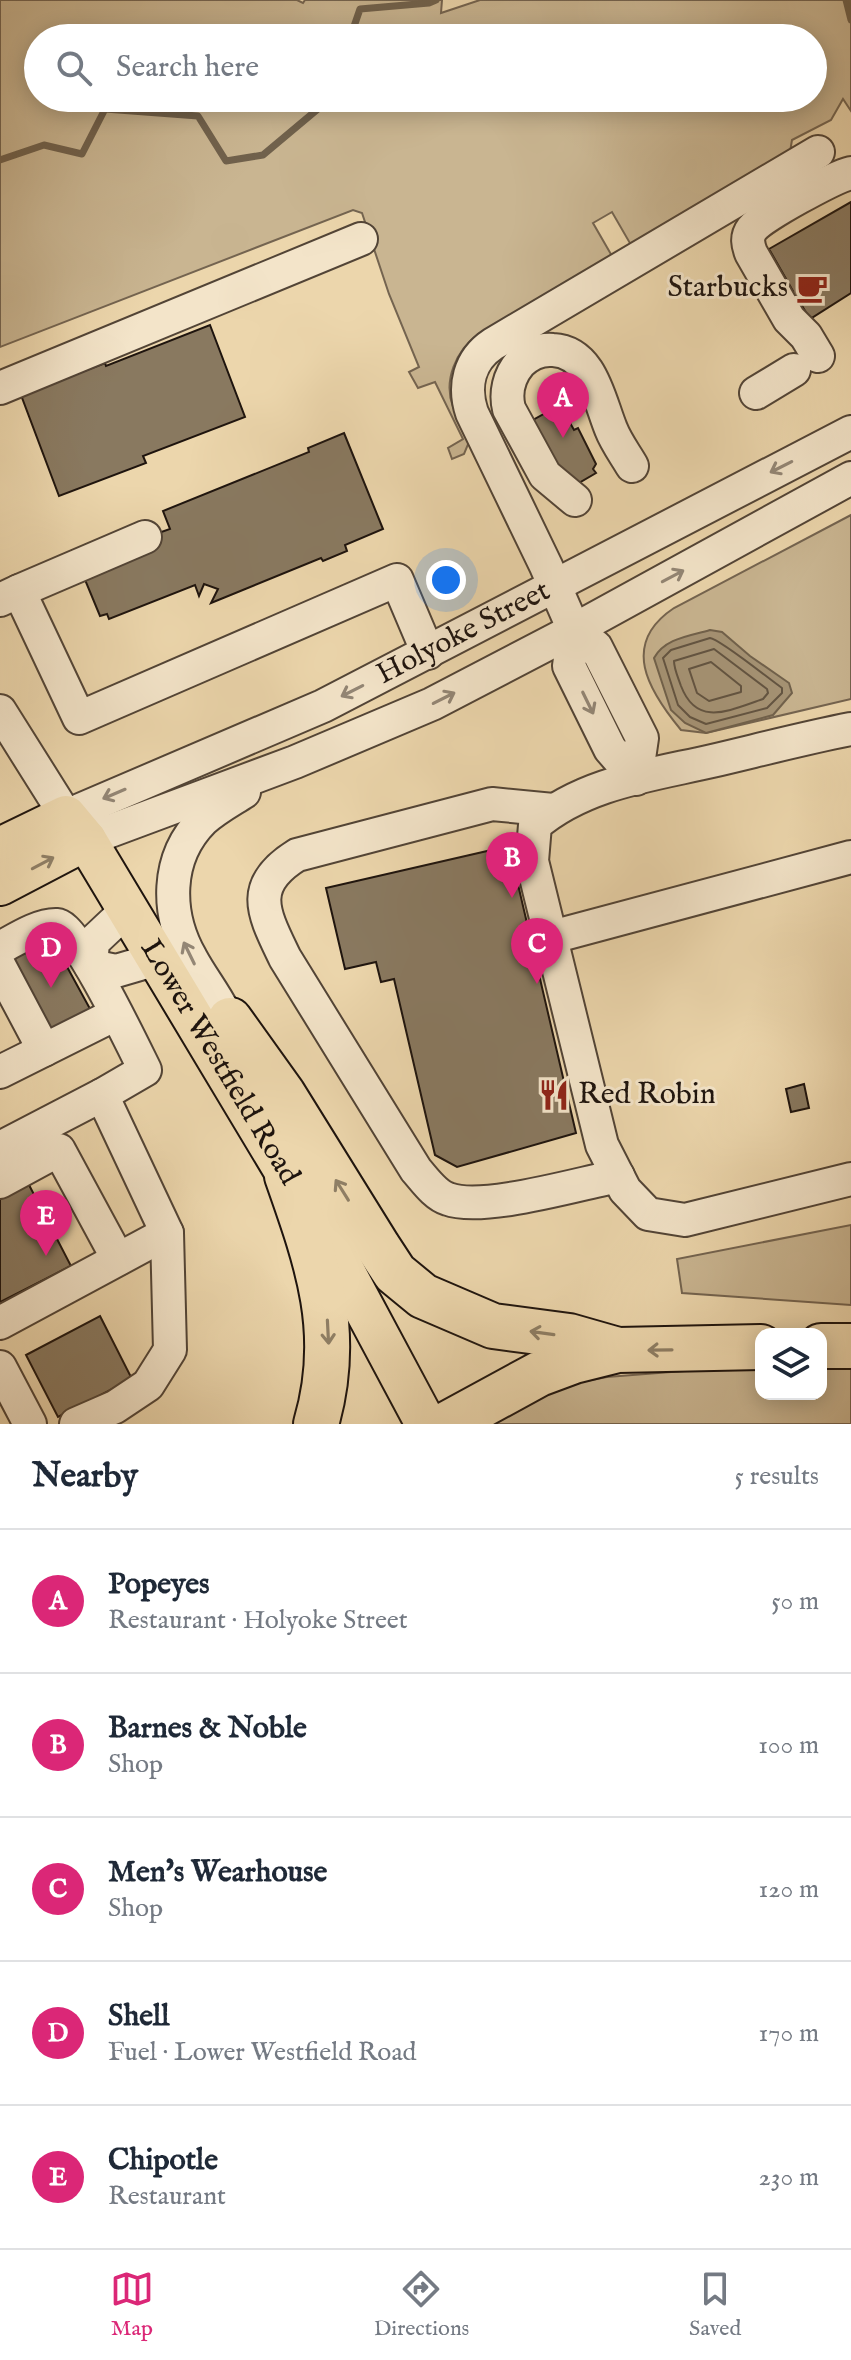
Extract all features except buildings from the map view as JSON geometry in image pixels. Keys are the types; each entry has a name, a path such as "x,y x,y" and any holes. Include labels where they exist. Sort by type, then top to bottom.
{"highway":[{"path":"230,1020 283,1094 395,1273 423,1296 493,1326 569,1336 618,1350"},
{"path":"287,1176 314,1254 327,1319 327,1371 316,1424"},
{"path":"827,1346 851,1346"},
{"path":"447,1424 539,1374 618,1350 755,1347"}],"main road":[{"path":"0,848 76,828"},
{"path":"0,885 76,828"},
{"name":"Lower Westfield Road","path":"76,828 128,909 341,1265 426,1424"}],"street":[{"path":"636,779 610,749 569,666 574,630 472,413 467,396 473,364 493,344 818,152"},
{"path":"806,354 751,253 748,235 759,222 851,173"},
{"path":"806,354 800,316 764,252 763,244 766,235 773,229 851,186"},
{"path":"0,388 361,239"},
{"path":"566,493 545,475 507,400 511,378 528,356 542,351 560,351 571,354 582,363 602,398 627,469"},
{"path":"756,393 806,354"},
{"name":"Holyoke Street","path":"76,828 428,653 851,432"},
{"name":"Holyoke Street","path":"76,828 295,762 432,704 851,478"},
{"path":"145,537 10,595 79,718 397,580 428,653"},
{"name":"Lower Westfield Road","path":"0,711 76,828"},
{"path":"851,729 636,779 581,795 553,810 535,825 532,861 602,1145 625,1190 648,1214 685,1220 851,1179"},
{"path":"244,1105 230,1020 189,956 175,918 176,859 204,819 295,762"},
{"path":"553,810 492,804 297,855 279,866 268,880 263,900 271,929 285,958 416,1170 444,1198 463,1203 486,1203 618,1176"},
{"path":"552,937 851,857"},
{"path":"91,966 93,942 128,909"},
{"path":"0,948 55,924 65,927 91,966 145,1070 0,1148"},
{"path":"91,966 116,971 157,959"},
{"path":"0,967 44,1050"},
{"path":"0,1072 116,1014"},
{"path":"76,1424 119,1416 148,1385 170,1350 167,1233 102,1095"},
{"path":"0,1182 59,1150 118,1259"},
{"path":"0,1323 167,1233"},
{"path":"0,1367 30,1424"}],"shaded area":[{"path":"0,0 297,0 303,3 305,0 442,0 441,13 480,0 851,0 851,111 843,99 831,120 792,140 790,152 631,245 612,212 593,223 612,256 478,334 458,357 451,377 450,397 469,442 464,454 452,459 448,448 463,439 435,382 418,388 409,372 419,367 389,294 362,213 353,210 0,347"},
{"path":"851,515 851,699 706,733 681,730 658,699 645,668 644,652 657,622 674,608"},
{"path":"851,1225 851,1305 682,1293 677,1259"},
{"path":"851,1359 851,1424 483,1424 565,1385 607,1377 755,1365 755,1400 827,1400 827,1361"}],"water":[{"path":"710,630 722,632 789,683 792,693 773,715 706,733 685,723 671,710 654,658 671,642"}],"waterway":[{"path":"355,24 360,9 436,0"},
{"path":"846,0 851,20"},
{"path":"0,160 44,145 82,154 103,112"},
{"path":"145,112 198,116 226,161 263,155 314,112"}],"place":[{"name":"Starbucks","path":"812,288"},
{"name":"Popeyes","path":"563,438"},
{"name":"Barnes & Noble","path":"512,898"},
{"name":"Men's Wearhouse","path":"537,984"},
{"name":"Shell","path":"51,988"},
{"name":"Red Robin","path":"554,1095"},
{"name":"Chipotle","path":"46,1256"}]}
